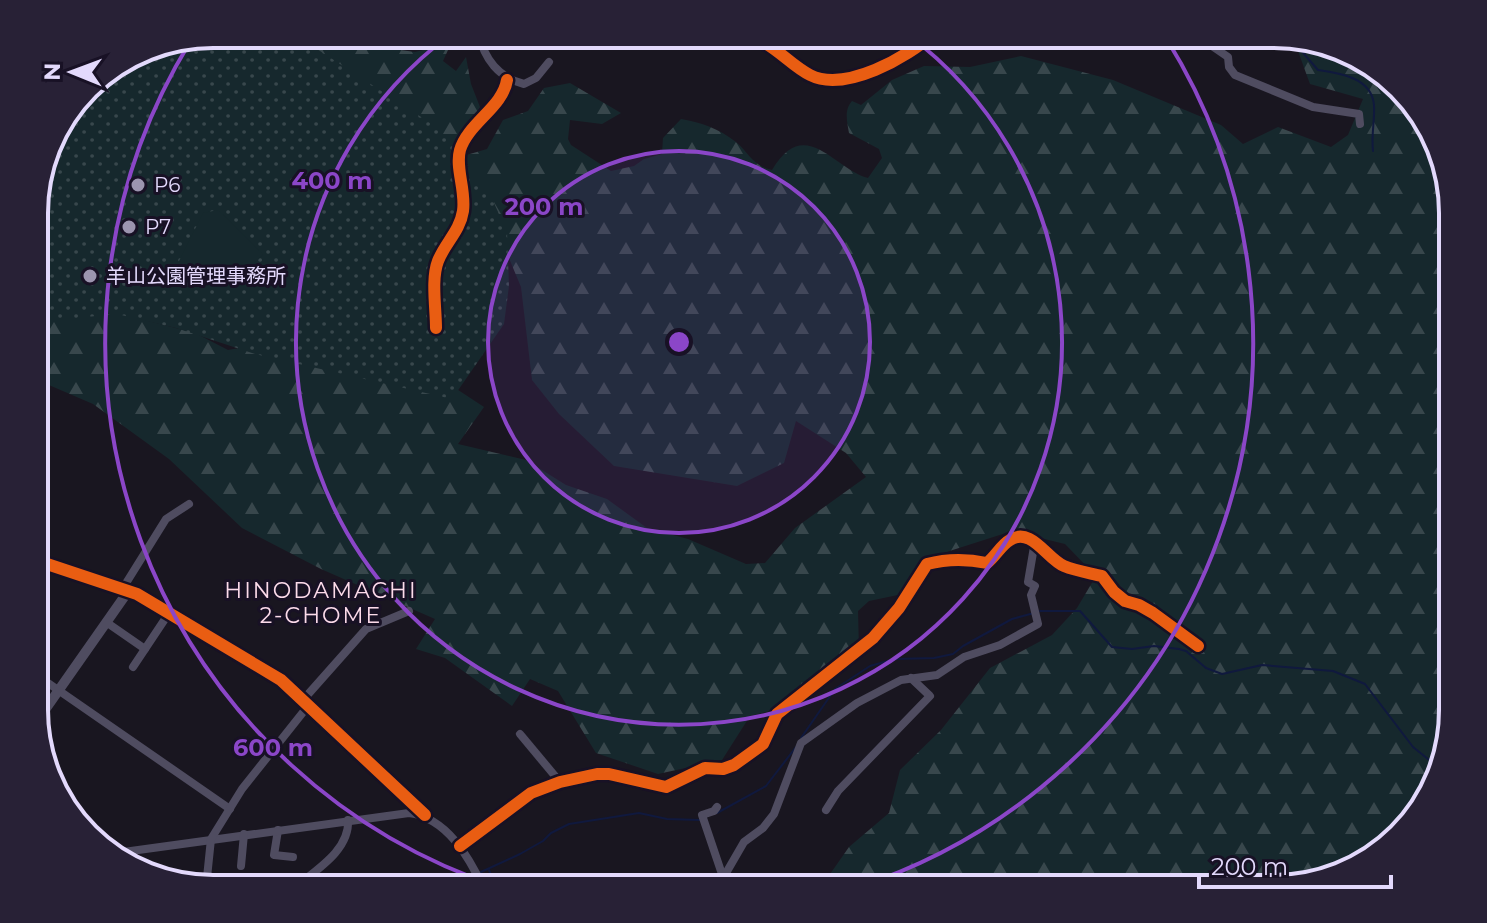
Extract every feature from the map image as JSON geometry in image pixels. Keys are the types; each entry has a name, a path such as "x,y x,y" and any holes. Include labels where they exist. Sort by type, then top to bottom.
{"street":[{"path":"483,48 507,80 524,84 536,78 549,62"},
{"path":"771,48 810,75 821,79 855,77 900,59 915,48"},
{"path":"1215,48 1228,57 1229,67 1235,75 1313,107 1359,114 1360,124"},
{"path":"436,328 437,265 463,211 465,194 459,170 460,150 476,124 506,89 507,80"},
{"path":"48,706 106,622 166,519 189,504"},
{"path":"460,846 531,793 560,782 609,774 666,787 705,768 723,769 734,765 763,744 777,714 873,638 899,608 927,564 974,560 987,563 1013,538 1023,536 1035,541 1051,558 1064,566 1102,576 1125,601 1153,613 1198,646"},
{"path":"725,875 744,842 763,828 774,814 801,743 857,703 901,680 937,675 964,657 1000,645 1038,624 1031,595 1035,586 1028,582 1035,541"},
{"path":"48,564 126,589 281,680 460,846 476,875"},
{"path":"207,875 211,839 242,789 306,703 366,629 409,611"},
{"path":"133,667 169,613"},
{"path":"106,622 145,649"},
{"path":"826,810 838,791 930,696 911,678"},
{"path":"48,683 230,809"},
{"path":"520,734 560,782"},
{"path":"717,807 702,815 720,875"},
{"path":"129,851 386,815 425,815"},
{"path":"310,875 334,855 349,832 348,820"},
{"path":"278,830 274,855 293,857"},
{"path":"241,866 244,834"}],"green space":[{"path":"213,48 386,48 415,52 446,48 443,61 456,71 466,57 471,84 480,107 457,150 393,120 170,54"},
{"path":"315,48 438,128 490,194 507,232 509,286 504,324 452,399 255,354 176,328 117,314 48,321 49,192 61,150 83,112 112,112 112,83 160,57 192,49"},
{"path":"1297,50 1347,65 1391,96 1417,131 1426,150 1439,203 1439,720 1436,742 1422,783 1391,827 1356,853 1316,869 1284,875 829,875 849,847 889,813 900,770 941,730 990,668 1052,635 1077,608 1096,576 1065,544 1012,531 934,556 912,592 869,601 858,611 859,651 778,709 750,716 722,760 658,774 596,753 558,691 530,679 512,706 445,658 416,649 435,619 321,569 242,528 169,459 93,404 48,385 48,295 195,333 228,350 309,336 452,386 484,407 458,444 526,460 566,485 607,499 647,528 688,539 746,564 765,563 795,528 866,477 846,453 796,421 784,463 737,486 614,466 559,414 532,380 521,287 463,156 487,149 503,120 528,111 544,88 570,83 621,113 602,124 570,120 568,139 571,145 611,171 634,166 644,159 662,154 663,138 681,119 723,133 756,162 772,170 784,154 796,146 808,146 868,178 882,158 879,149 849,133 849,104 852,101 861,105 892,80 924,66 970,67 1021,56 1113,80 1221,125 1243,144 1278,127 1331,147 1348,135 1363,99 1310,84"},
{"path":"218,210 263,254 244,272 222,281 199,280 175,269 203,213"}],"waterway":[{"path":"1301,50 1318,70 1354,78 1368,89 1374,105 1373,151"},
{"path":"1040,611 1080,611 1112,647 1179,649 1206,668 1222,674 1262,665 1333,671 1365,684 1413,747 1431,760"},
{"path":"801,738 835,689 870,666 895,659 953,654 1012,619 1034,613"},
{"path":"717,813 766,786 796,747"},
{"path":"481,872 520,854 569,824 639,813 667,819 700,820"},
{"path":"489,870 491,875"}],"cycle path":[{"path":"772,48 798,68 824,79 858,76 892,62 915,48"},
{"path":"436,328 436,268 463,211 460,150 470,131 499,99 507,80"},
{"path":"460,846 531,793 560,782 609,774 666,787 705,768 723,769 734,765 763,744 777,714 873,638 899,608 927,564 957,560 987,563 1007,542 1018,537 1032,540 1064,566 1102,576 1125,601 1153,613 1198,646"},
{"path":"48,564 137,594 281,680 425,815"}],"place":[{"name":"P6","path":"138,185"},
{"name":"P7","path":"129,227"},
{"name":"羊山公園管理事務所","path":"90,276"}],"district":[{"name":"HINODAMACHI 2-CHOME","path":"321,602"}]}
